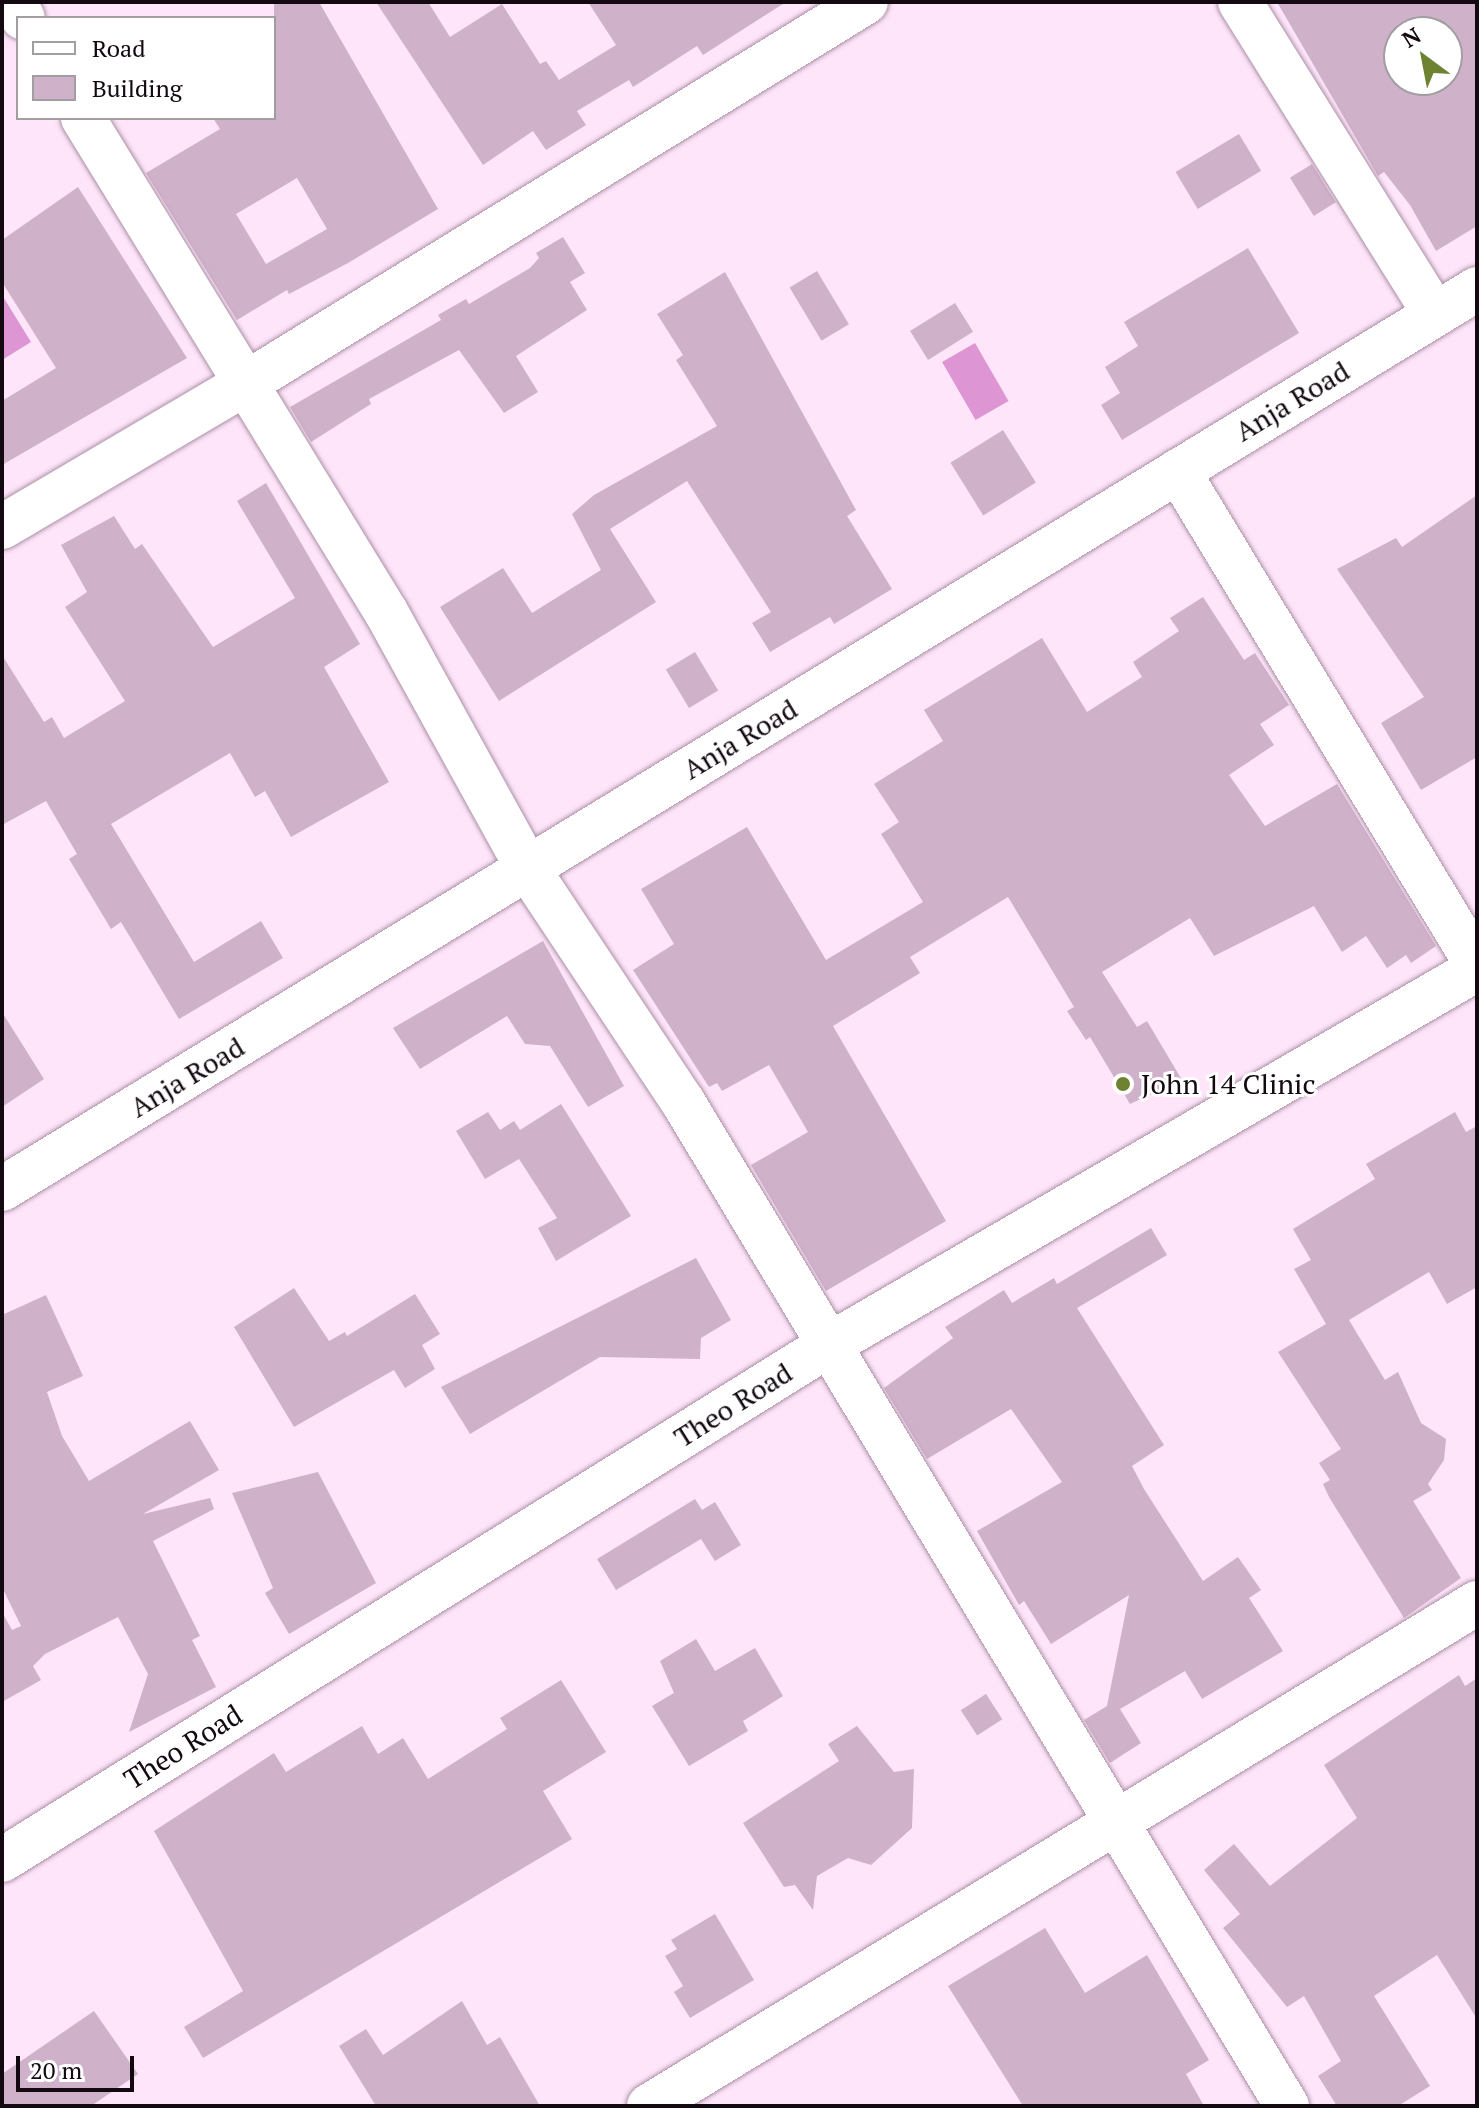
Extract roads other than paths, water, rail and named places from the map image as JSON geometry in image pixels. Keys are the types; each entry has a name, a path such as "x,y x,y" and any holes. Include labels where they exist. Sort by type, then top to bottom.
{"street":[{"path":"2,527 245,384 866,2"},
{"path":"1240,2 1435,314"},
{"path":"84,120 386,612 528,869 683,1102 1287,2106"},
{"name":"Anja Road","path":"2,1189 1477,289"},
{"path":"1178,471 1477,967"},
{"name":"Theo Road","path":"2,1860 827,1346 1477,967"},
{"path":"649,2106 1117,1825 1477,1603"}],"place":[{"name":"John 14 Clinic","path":"1123,1084"}]}
